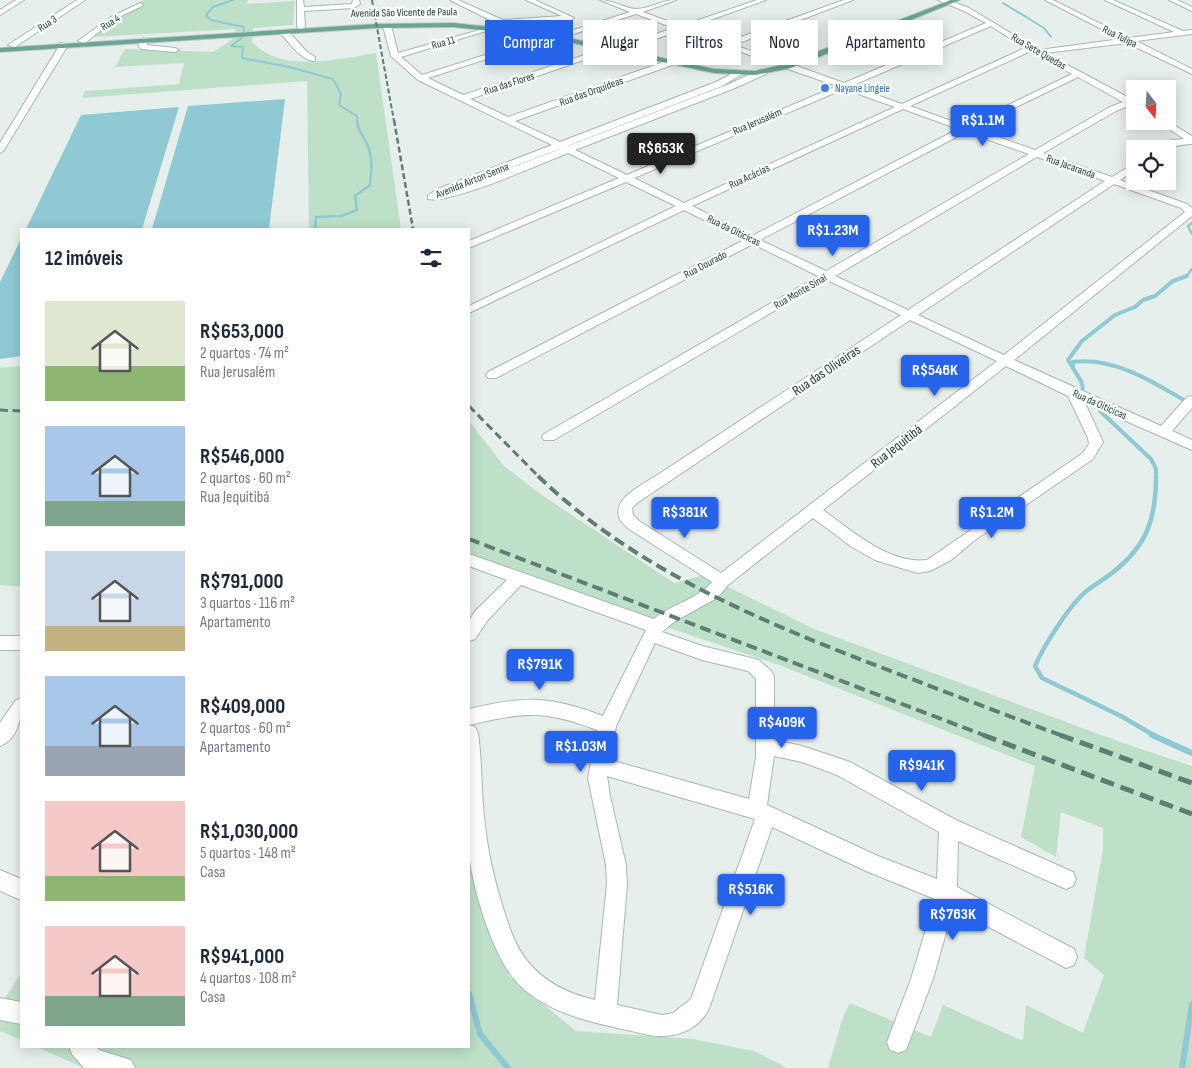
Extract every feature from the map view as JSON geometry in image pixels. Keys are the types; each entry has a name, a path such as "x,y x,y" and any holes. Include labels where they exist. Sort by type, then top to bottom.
{"main road":[{"name":"Avenida Airton Senna","path":"742,71 763,72 788,66 923,10 941,0"},
{"name":"Avenida Airton Senna","path":"818,48 923,10 954,1"},
{"name":"Avenida São Vicente de Paula","path":"0,48 82,41 255,32 301,27 423,21 485,23"},
{"name":"Avenida São Vicente de Paula","path":"255,32 387,26 453,25 485,27"},
{"name":"Avenida São Vicente de Paula","path":"0,48 146,40 167,37"},
{"name":"Avenida São Vicente de Paula","path":"686,65 714,71 742,71"},
{"name":"Avenida São Vicente de Paula","path":"710,65 742,71"},
{"name":"Avenida Airton Senna","path":"742,71 769,65"}],"street":[{"path":"0,13 21,0"},
{"name":"Rua 3","path":"12,46 82,0"},
{"path":"300,0 301,27"},
{"path":"300,9 356,5 356,0"},
{"path":"453,0 495,20"},
{"path":"529,0 583,23"},
{"path":"603,0 667,24"},
{"path":"613,20 673,0"},
{"path":"702,20 763,0"},
{"path":"741,39 850,0"},
{"name":"Rua Sete Quedas","path":"941,0 954,1 1034,50 1126,101"},
{"name":"Rua Tulipa","path":"1048,0 1192,72"},
{"path":"1108,0 1192,38"},
{"path":"1172,0 1192,9"},
{"name":"Rua 4","path":"82,41 113,18 140,5"},
{"path":"548,20 571,18"},
{"name":"Rua Jerusalém","path":"470,244 843,84 992,23"},
{"path":"387,26 389,42 395,56"},
{"name":"Rua 11","path":"395,56 485,30"},
{"path":"284,32 303,53 312,59"},
{"name":"Rua Acácias","path":"470,310 685,206 902,106 1034,50 1192,32"},
{"path":"146,40 142,45 144,47 175,50"},
{"path":"1,147 13,123 64,45"},
{"name":"Rua da Oiticicas","path":"395,56 406,68 422,78 827,276 1073,393 1192,445"},
{"path":"422,78 485,58"},
{"name":"Rua das Flores","path":"463,98 583,59"},
{"name":"Rua das Orquídeas","path":"509,120 667,64"},
{"name":"Rua Jacaranda","path":"788,66 968,128 1184,206"},
{"name":"Avenida Airton Senna","path":"657,111 719,84 742,71"},
{"name":"Avenida Airton Senna","path":"564,147 443,190 431,198 449,195 564,147 763,72"},
{"name":"Rua Dourado","path":"492,375 1040,91 1079,74"},
{"name":"Rua Monte Sinai","path":"549,437 1113,109 1126,106"},
{"path":"1175,130 1192,141"},
{"path":"1176,142 1192,141"},
{"name":"Rua das Oliveiras","path":"716,587 634,525 626,517 624,507 632,499 672,472 1126,172"},
{"name":"Rua Jequitibá","path":"654,631 669,616 716,587 1190,214 1191,210 1184,206"},
{"path":"812,510 857,543 880,556 901,564 917,567 930,565 946,556 970,536 1088,456 1096,445 1095,434 1073,393"},
{"path":"1164,432 1192,400"},
{"path":"470,560 654,631 702,653 753,665 765,676 765,757 761,812 754,854 699,1006 689,1017 674,1025 660,1027 558,1000 528,978 513,960 500,930 478,850 474,816 473,762 470,740"},
{"path":"470,632 481,616 518,578"},
{"path":"606,1013 617,884 616,865 600,796 599,765 607,726 654,631"},
{"path":"0,643 20,643"},
{"path":"470,717 506,709 536,707 564,710 607,726"},
{"path":"0,738 20,708"},
{"path":"765,746 802,754 843,768 950,827 1066,879"},
{"path":"599,765 761,812 873,864 947,892 1066,957"},
{"path":"898,1042 922,979 947,892 950,827"},
{"path":"0,880 20,890"},
{"path":"0,1008 20,1013"},
{"path":"82,1048 92,1060 123,1068"}],"green space":[{"path":"143,0 248,0 247,4 295,1 293,25 253,28 252,42 264,52 294,61 328,61 376,53 401,228 309,228 307,81 82,98 85,91 179,84 184,63 115,67 125,49 213,52 233,39 236,29 93,37"},
{"path":"20,366 20,587 0,585 0,368"},
{"path":"470,422 504,466 543,496 674,583 704,575 814,629 1123,743 1192,766 1192,1068 828,1068 842,1020 850,1003 931,1037 943,1005 1023,1041 1026,1005 1083,1033 1104,975 1084,958 1103,849 1103,828 1061,812 1056,857 1021,837 1035,766 779,665 601,605 470,555"},
{"path":"470,850 475,881 509,976 576,1031 693,1039 754,1051 787,1068 84,1068 39,1048 470,1048"},
{"path":"20,975 20,1040 0,1031 0,1006"}],"water":[{"path":"285,99 269,228 152,228 188,106"},
{"path":"179,107 142,228 26,228 81,115"},
{"path":"20,241 20,356 0,359 0,282"}],"waterway":[{"path":"233,0 213,7 206,15 211,20 244,27 243,37 231,46 243,47 242,58 289,67 333,79 341,94 339,105 357,116 357,120"},
{"path":"1003,3 1044,28 1051,37"},
{"path":"315,228 316,217 341,216 357,210 355,196 370,185 370,154 368,145 358,128 357,120"},
{"path":"1192,223 1188,226 1192,234"},
{"path":"1187,276 1192,269"},
{"path":"1083,388 1081,381 1068,360 1082,341 1115,315 1135,307 1143,300 1155,296 1173,281 1187,276"},
{"path":"1073,367 1073,362 1088,361 1116,366 1157,384 1182,399"},
{"path":"1100,411 1151,459 1156,469 1156,491 1151,518 1147,530 1134,552 1124,563 1075,602 1049,639 1035,666 1042,678 1121,716 1155,736"},
{"path":"1152,735 1192,753"},
{"path":"470,997 480,1034 508,1068"},
{"path":"1182,1068 1192,1004"}],"railway":[{"path":"372,0 394,121"},
{"path":"394,120 413,228"},
{"path":"470,407 538,476"},
{"path":"0,410 20,411"},
{"path":"538,476 575,509 615,539 700,589 745,611 837,650 1063,736"},
{"path":"470,539 986,736"},
{"path":"983,735 1192,814"},
{"path":"1060,735 1192,783"}],"place":[{"name":"Nayane Lingeie","path":"825,88"}]}
